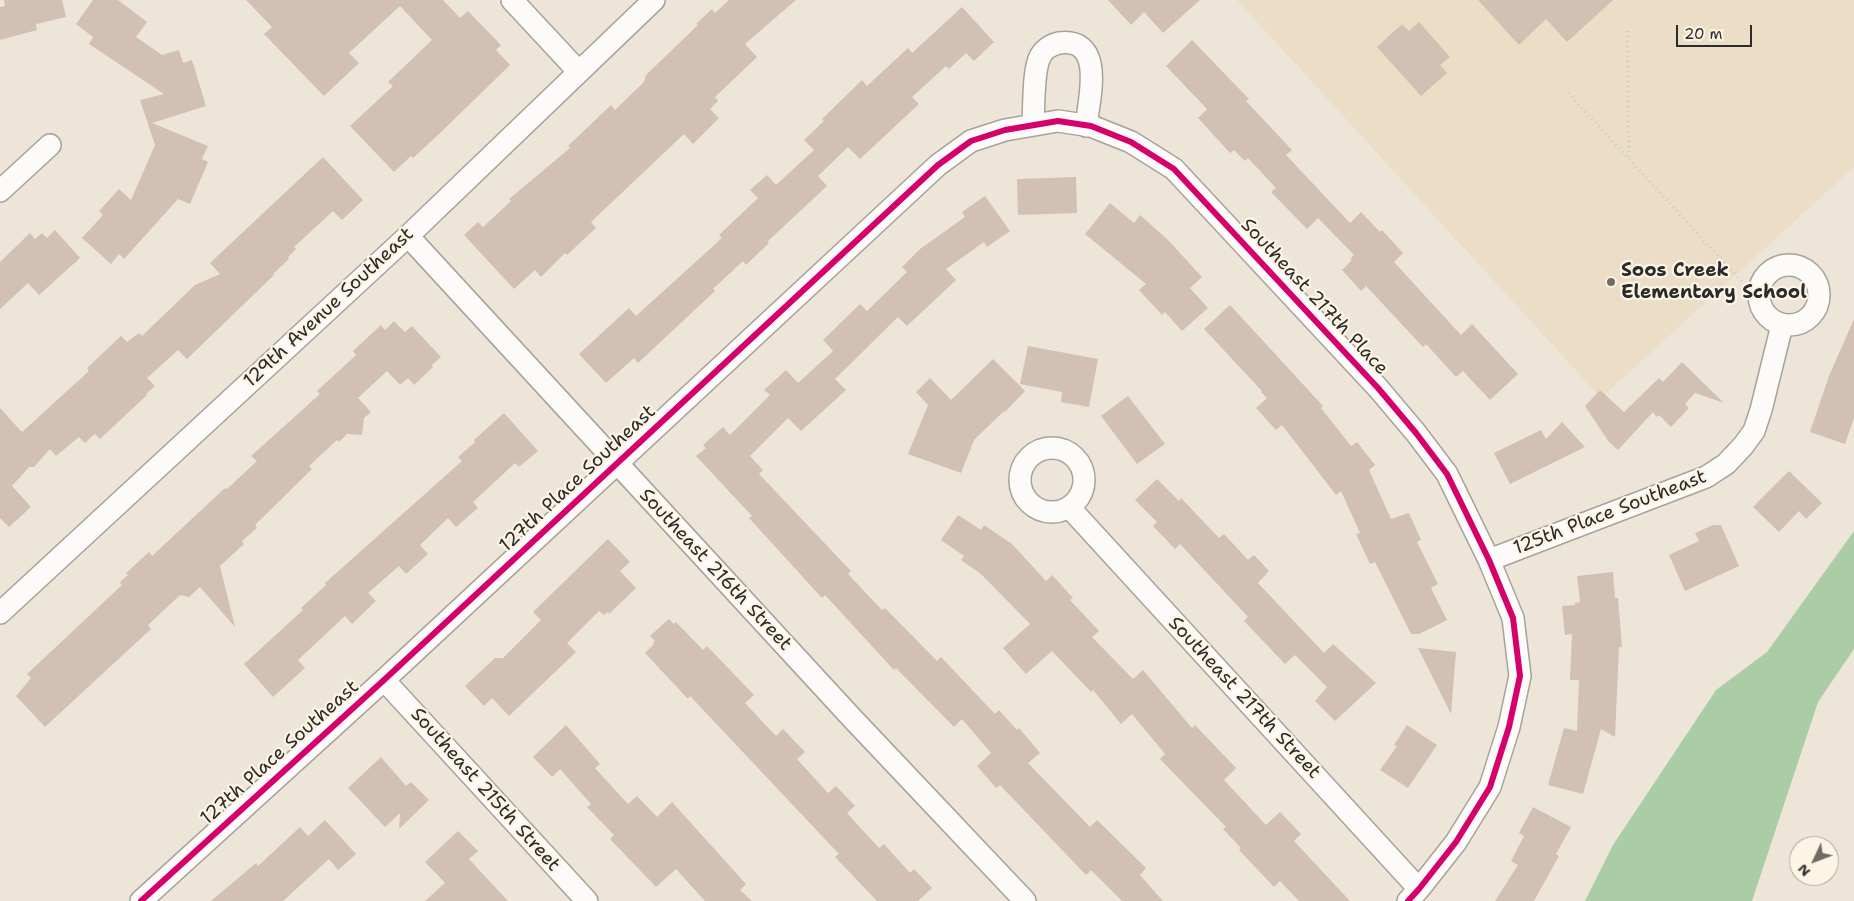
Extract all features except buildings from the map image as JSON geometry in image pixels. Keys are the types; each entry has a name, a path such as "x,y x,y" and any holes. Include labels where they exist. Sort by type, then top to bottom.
{"street":[{"path":"512,0 579,72"},
{"name":"129th Avenue Southeast","path":"0,612 408,236 654,0"},
{"path":"1033,125 1036,69 1039,58 1055,44 1066,42 1076,45 1085,52 1090,61 1092,72 1086,126"},
{"name":"127th Place Southeast","path":"146,899 938,165 971,141 1005,130 1058,121"},
{"name":"Southeast 217th Place","path":"1058,121 1086,126 1131,142 1174,169 1378,388 1416,433 1447,474 1489,560 1513,618 1520,676 1509,727 1490,787 1456,842 1414,895"},
{"path":"0,191 50,145"},
{"name":"Southeast 216th Street","path":"408,236 851,717 1025,901"},
{"path":"1785,264 1797,265 1808,270 1816,279 1820,290 1820,302 1814,313 1805,322 1794,326 1782,325 1771,320 1763,311 1759,300 1759,288 1764,277 1773,268 1785,264"},
{"name":"125th Place Southeast","path":"1489,560 1706,477 1726,464 1744,446 1754,431 1782,325"},
{"name":"Southeast 217th Street","path":"1069,507 1414,895"},
{"name":"Southeast 215th Street","path":"384,680 587,901"}],"path":[{"path":"1627,31 1630,160"},
{"path":"1568,93 1759,300"}],"shaded area":[{"name":"Soos Creek Elementary School","path":"1237,0 1854,0 1854,167 1601,398"}],"green space":[{"path":"1854,531 1854,649 1818,702 1752,901 1585,901 1613,845 1716,690 1767,652"}],"cycle path":[{"path":"141,901 384,680 938,165 971,141 1005,130 1058,121 1091,126 1131,142 1174,169 1378,388 1416,433 1447,474 1489,560 1513,618 1520,676 1509,727 1490,787 1456,842 1408,901"}],"place":[{"name":"Soos Creek Elementary School","path":"1611,282"}]}
